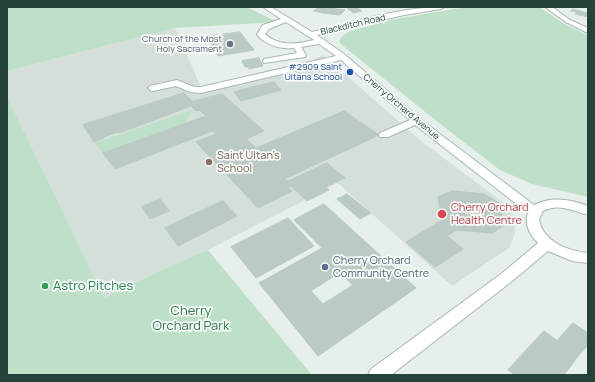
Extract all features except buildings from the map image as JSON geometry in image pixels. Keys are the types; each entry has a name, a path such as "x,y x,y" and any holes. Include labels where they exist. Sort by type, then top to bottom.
{"street":[{"name":"Cherry Orchard Avenue","path":"266,7 312,34 342,57 416,120 534,212"},
{"name":"Blackditch Road","path":"312,34 396,14 441,7"},
{"path":"548,7 568,21 588,31"},
{"path":"287,19 266,27 261,34 264,38 273,42 297,46 320,41"},
{"path":"267,61 302,54 297,46"},
{"path":"152,88 177,83 194,90 200,90 342,57"},
{"path":"384,135 416,120"},
{"path":"588,211 581,207 564,203 547,204 539,207 534,212 532,221 536,232 547,244 566,254 588,258"},
{"path":"377,375 506,278 547,244"}],"shaded area":[{"name":"Saint Ultan’s School","path":"175,28 201,87 314,60 323,55 421,141 509,207 514,221 515,233 509,248 452,286 338,183 208,250 179,262 104,299 7,96 7,71"}],"green space":[{"path":"7,7 247,7 277,22 175,28 7,71"},
{"path":"467,7 539,7 566,25 588,35 588,197 532,184 500,170 339,42 341,37 350,31 395,19"},
{"name":"Cherry Orchard Park","path":"7,96 104,298 179,262 208,250 312,375 7,375"},
{"path":"192,110 185,124 103,153 95,143"}],"place":[{"name":"Church of the Most Holy Sacrament","path":"230,44"},
{"name":"#2909 Saint Ultans School","path":"350,72"},
{"name":"Saint Ultan’s School","path":"209,162"},
{"name":"Cherry Orchard Health Centre","path":"442,214"},
{"name":"Cherry Orchard Community Centre","path":"325,267"},
{"name":"Astro Pitches","path":"45,286"}]}
